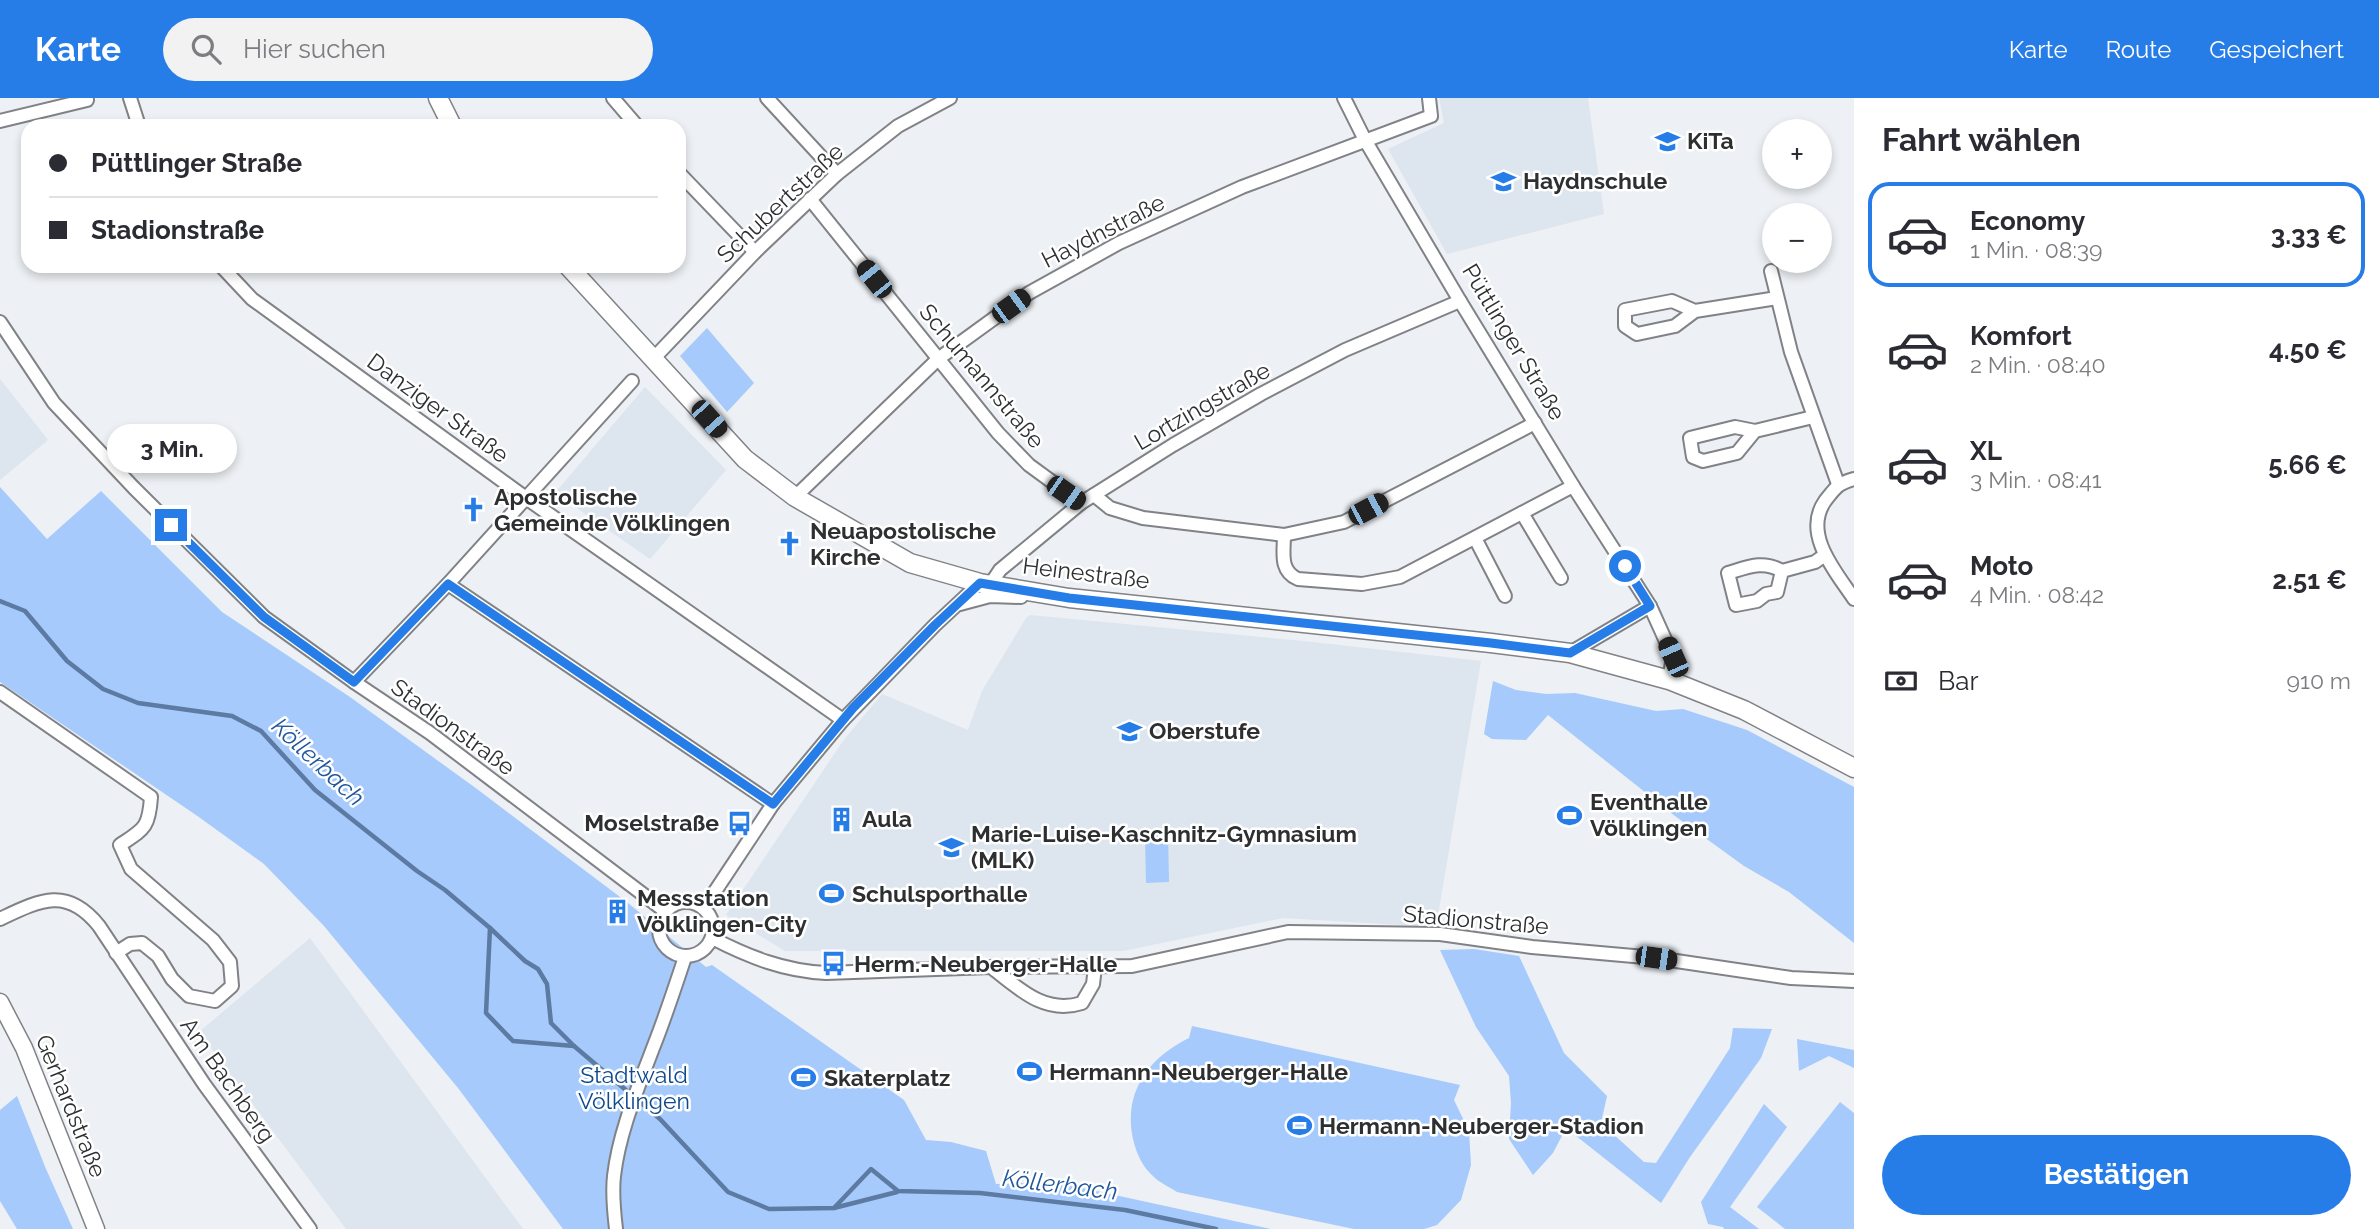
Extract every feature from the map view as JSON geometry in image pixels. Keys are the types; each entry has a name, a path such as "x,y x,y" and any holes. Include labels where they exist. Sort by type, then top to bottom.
{"main road":[{"path":"438,98 448,119"},
{"name":"Heinestraße","path":"575,273 745,459 796,497 910,563 985,584 1069,598 1570,653 1669,680"},
{"path":"1669,680 1744,710 1854,768"}],"street":[{"path":"130,98 137,119"},
{"path":"613,98 631,119"},
{"path":"767,98 837,174"},
{"name":"Schubertstraße","path":"654,358 755,252 837,174 898,126 950,98"},
{"name":"Püttlinger Straße","path":"1344,98 1365,140 1460,301 1650,606 1673,657 1669,680"},
{"name":"Haydnstraße","path":"796,497 938,359 1029,293 1119,243 1242,187 1431,116 1429,98"},
{"path":"0,121 87,100"},
{"path":"686,180 755,252"},
{"name":"Schumannstraße","path":"810,199 998,433 1029,465 1081,503"},
{"name":"Danziger Straße","path":"228,273 252,299 526,498 843,720"},
{"path":"1771,273 1788,344 1838,484"},
{"path":"1695,311 1672,301 1625,310 1625,326 1637,334 1675,326 1695,311 1777,298"},
{"name":"Lortzingstraße","path":"704,908 773,804 843,720 935,625 1081,503 1172,445 1261,394 1345,350 1460,301"},
{"name":"Stadionstraße","path":"0,322 54,403 134,488 264,617 430,733 666,911"},
{"path":"354,682 448,584 632,381"},
{"path":"1755,431 1737,453 1703,461 1693,457 1690,438 1735,428 1755,431 1813,417"},
{"path":"1094,495 1110,508 1143,518 1284,535 1344,522 1535,423"},
{"path":"1854,479 1838,484 1821,508 1817,532 1825,555 1854,599"},
{"path":"1284,535 1283,565 1289,575 1298,579 1362,584 1400,577 1573,486"},
{"path":"1522,513 1561,578"},
{"path":"1475,538 1505,596"},
{"path":"1782,571 1777,592 1766,594 1757,601 1736,605 1728,573 1762,563 1782,571 1815,562 1825,555"},
{"path":"448,584 773,804"},
{"name":"Lortzingstraße","path":"959,604 990,596 1069,598"},
{"path":"1570,653 1650,606"},
{"name":"Am Bachberg","path":"0,692 151,797 150,813 144,829 120,845 131,869 213,940 230,962 232,986 215,1001 189,996 172,979 158,956 142,943 130,944 116,953"},
{"name":"Am Bachberg","path":"0,919 47,900 71,902 87,911 204,1084 310,1229"},
{"path":"691,902 704,908 713,928 712,939 706,948 697,955 685,957 671,953 661,941 659,926 666,911 676,904 691,902"},
{"name":"Stadionstraße","path":"712,939 766,963 826,974 991,967 1132,966 1288,932 1440,934 1532,947 1620,954 1791,978 1854,981"},
{"path":"616,1229 614,1175 635,1095 685,957"},
{"path":"991,967 1028,995 1046,1004 1067,1008 1082,1003 1093,984 1095,967"},
{"name":"Gerhardstraße","path":"0,1002 24,1048 96,1229"}],"shaded area":[{"name":"Haydnschule","path":"1439,98 1588,98 1604,214 1447,254 1388,149 1444,123"},
{"path":"0,379 48,440 0,480"},
{"path":"645,387 726,470 650,559 555,493"},
{"path":"1030,615 1481,661 1436,927 1283,918 1123,951 785,951 726,915 843,741 882,694 968,730 982,691"},
{"path":"310,938 523,1229 346,1229 199,1032"}],"green space":[{"path":"707,328 754,383 727,412 680,356"},
{"name":"Stadtwald Völklingen","path":"0,487 47,539 101,491 222,612 350,697 477,789 628,903 706,967 712,965 904,1100 926,1140 951,1142 986,1151 996,1184 1055,1182 1271,1229 563,1229 458,1088 324,926 264,864 0,682"},
{"path":"1493,681 1516,690 1546,694 1575,693 1656,711 1683,709 1747,730 1854,787 1854,943 1789,892 1744,866 1675,816 1548,715 1526,740 1492,739 1484,734"},
{"path":"1168,833 1169,882 1146,883 1145,834"},
{"path":"1474,949 1519,956 1564,1053 1607,1096 1601,1123 1644,1162 1656,1163 1730,1048 1733,1028 1772,1029 1761,1058 1690,1157 1661,1203 1566,1128 1553,1153 1533,1175 1509,1139 1509,1076 1476,1027 1440,950"},
{"name":"Hermann-Neuberger-Stadion","path":"1192,1026 1460,1085 1454,1100 1469,1131 1471,1165 1461,1200 1437,1225 1424,1229 1354,1229 1177,1192 1159,1181 1146,1169 1136,1150 1131,1122 1132,1107 1142,1079 1162,1056 1189,1038"},
{"path":"1797,1039 1854,1050 1854,1068 1829,1056 1799,1071"},
{"path":"17,1096 73,1229 17,1229 0,1201 0,1110"},
{"path":"1840,1102 1854,1113 1854,1229 1785,1229 1757,1207"},
{"path":"1764,1104 1787,1127 1730,1207 1759,1229 1724,1229 1708,1224 1701,1202"}],"waterway":[{"name":"Köllerbach","path":"0,601 25,611 67,661 103,689 138,703 232,716 261,731 315,790 490,928 486,1013 513,1041 574,1046 660,1119 728,1192 769,1209 834,1208 871,1169 898,1191 980,1193 1125,1210 1216,1229"},
{"name":"Köllerbach","path":"490,928 525,961 538,969 547,984 551,1023 574,1046"},
{"name":"Köllerbach","path":"834,1208 897,1192"}],"place":[{"name":"KiTa","path":"1667,141"},
{"name":"Haydnschule","path":"1503,181"},
{"name":"Apostolische Gemeinde Völklingen","path":"474,510"},
{"name":"Neuapostolische Kirche","path":"790,544"},
{"name":"Oberstufe","path":"1129,731"},
{"name":"Eventhalle Völklingen","path":"1570,815"},
{"name":"Aula","path":"842,819"},
{"name":"Moselstraße","path":"739,823"},
{"name":"Marie-Luise-Kaschnitz-Gymnasium (MLK)","path":"951,847"},
{"name":"Schulsporthalle","path":"832,894"},
{"name":"Messstation Völklingen-City","path":"617,911"},
{"name":"Herm.-Neuberger-Halle","path":"834,964"},
{"name":"Hermann-Neuberger-Halle","path":"1029,1072"},
{"name":"Skaterplatz","path":"804,1078"},
{"name":"Hermann-Neuberger-Stadion","path":"1299,1126"}],"route":[{"path":"171,525 264,617 354,682 448,584 773,804 853,708 980,583 1069,598 1570,653 1650,606 1625,566"}]}
